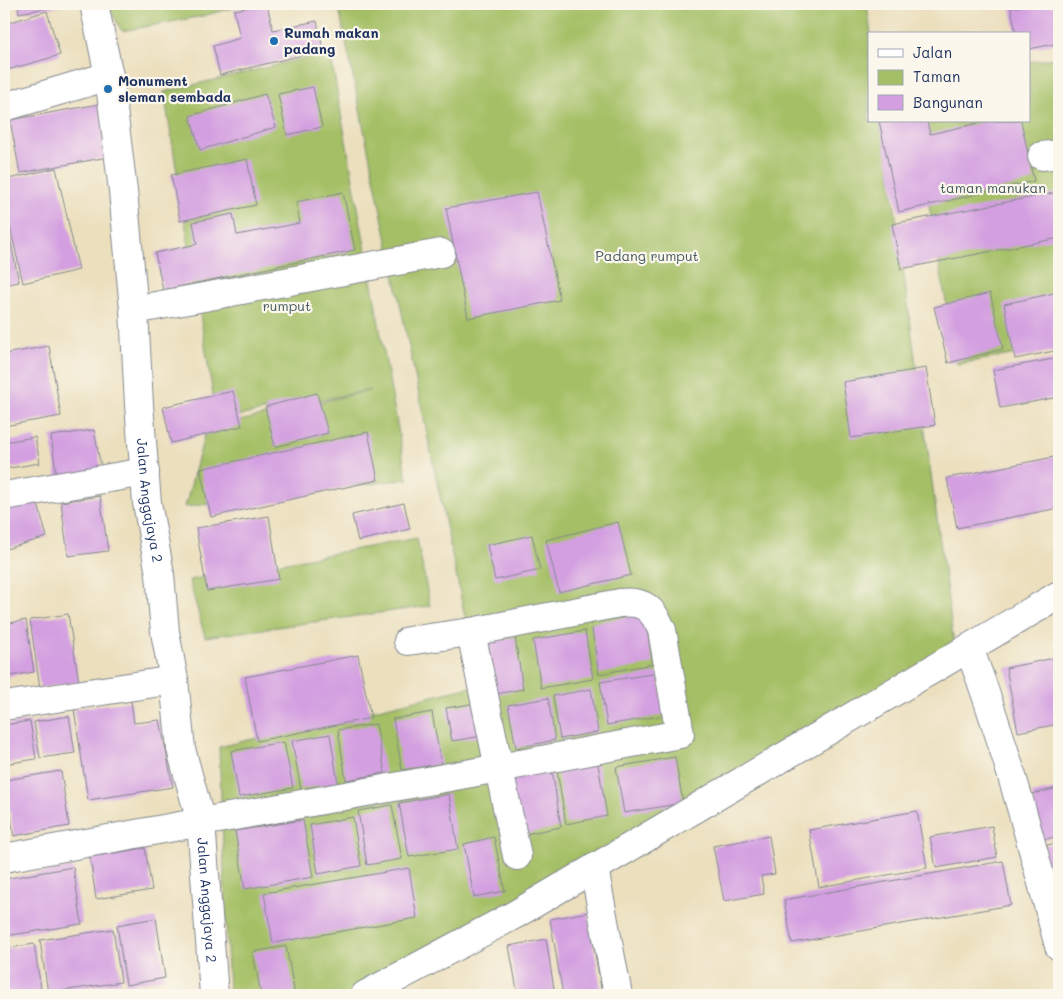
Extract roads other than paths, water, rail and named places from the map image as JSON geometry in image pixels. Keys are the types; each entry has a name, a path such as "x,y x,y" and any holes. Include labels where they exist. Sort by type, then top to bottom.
{"street":[{"name":"Jalan Anggajaya 2","path":"94,4 109,76 123,191 134,310 147,503 160,574 165,632 174,680 182,749 201,822 214,995"},
{"path":"4,108 109,76"},
{"path":"134,310 441,253"},
{"path":"4,496 145,472"},
{"path":"365,995 516,914 1059,595"},
{"path":"4,858 680,734 662,630 657,618 648,607 635,602 471,632 408,641"},
{"path":"471,632 517,856"},
{"path":"969,648 984,686 1008,764 1059,946"},
{"path":"4,706 174,680"},
{"path":"594,868 618,995"}],"place":[{"name":"Rumah makan padang","path":"274,41"},
{"name":"Monument sleman sembada","path":"108,89"}],"park label":[{"name":"taman manukan","path":"993,188"},
{"name":"Padang rumput","path":"647,256"},
{"name":"rumput","path":"287,306"}]}
